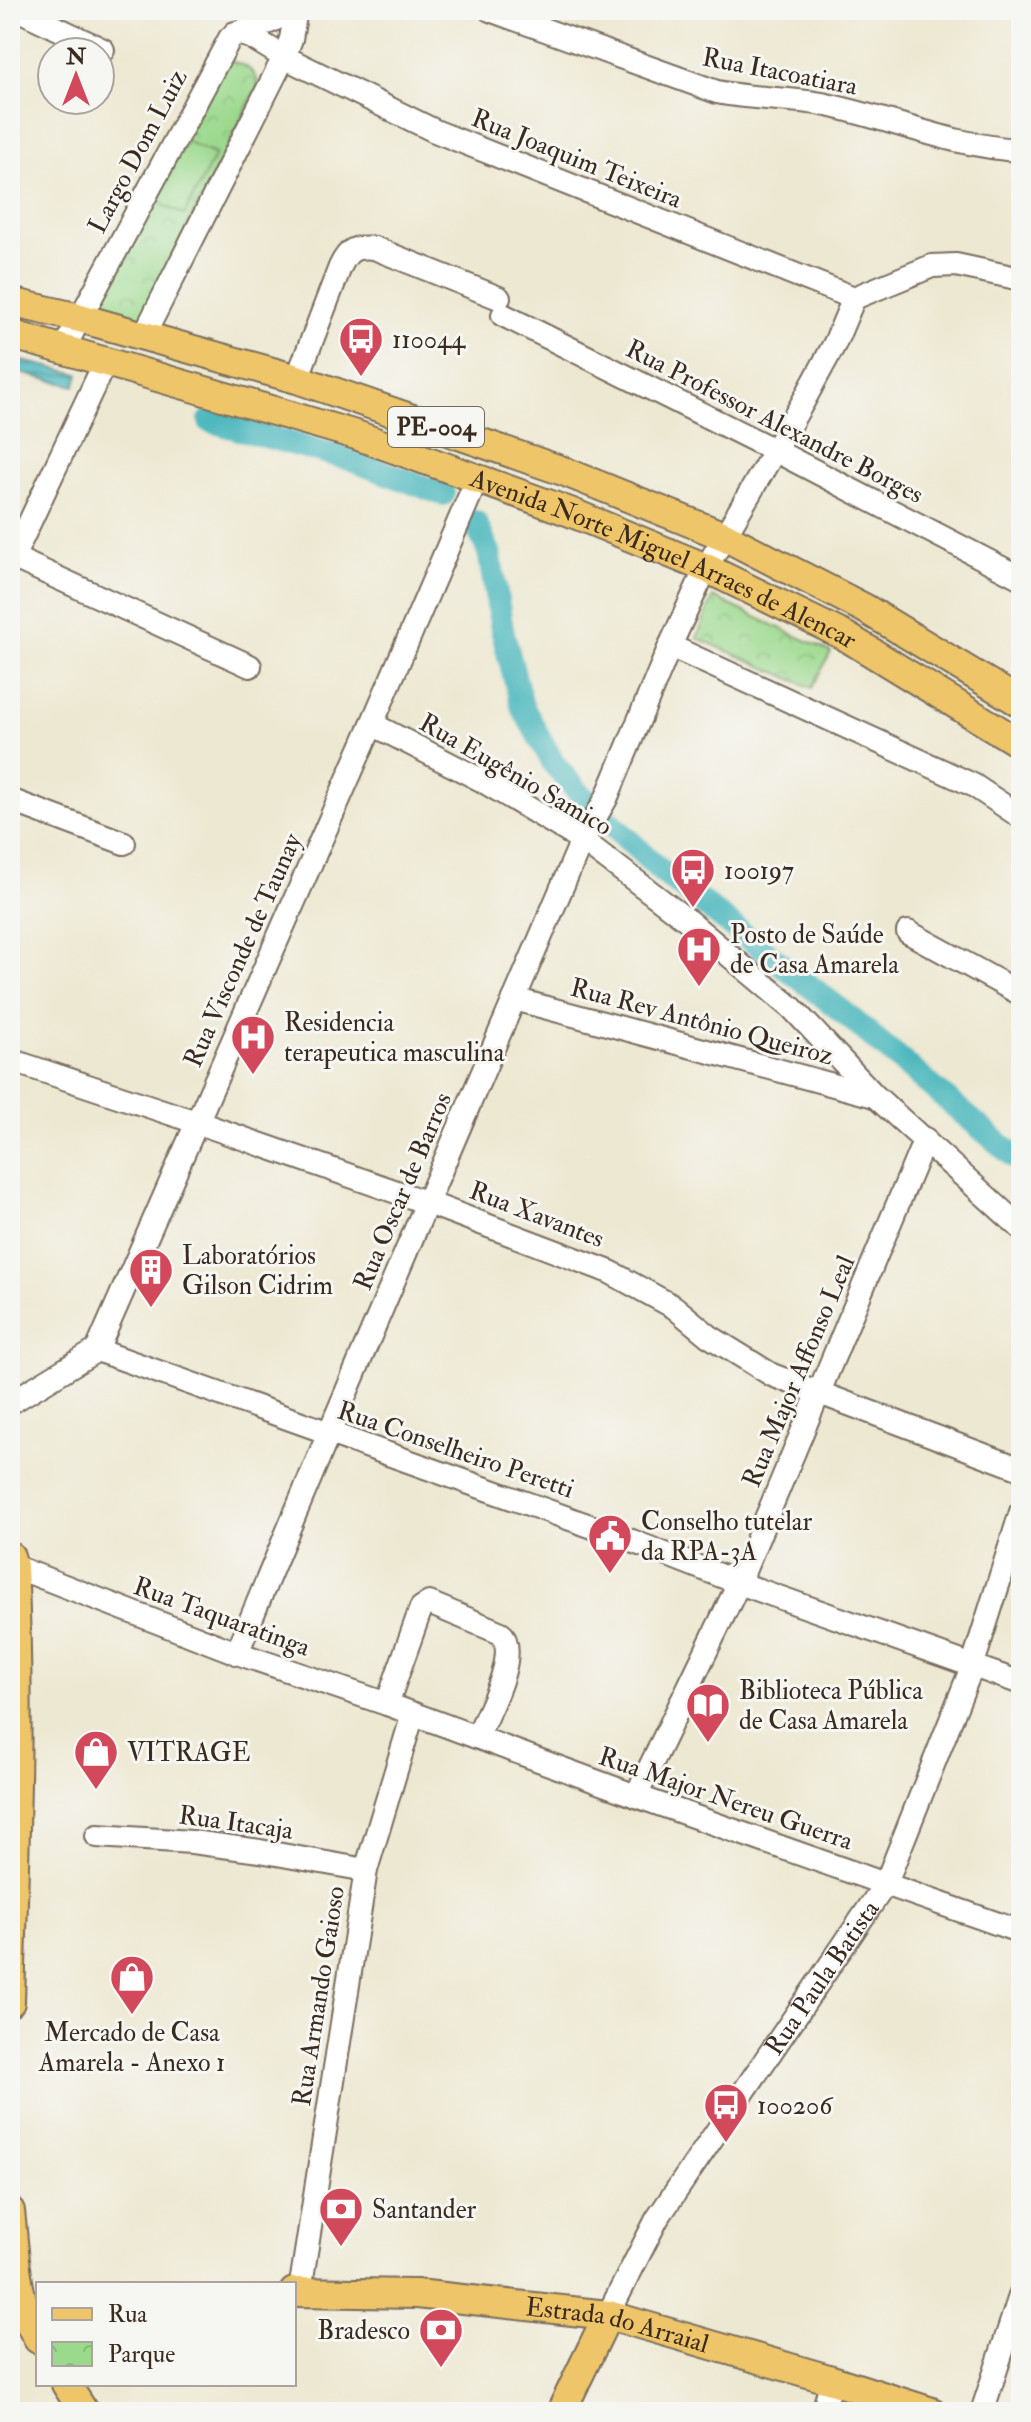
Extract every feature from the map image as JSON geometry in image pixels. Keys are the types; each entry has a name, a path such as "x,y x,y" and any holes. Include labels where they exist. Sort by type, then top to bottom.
{"main road":[{"name":"Avenida Norte Miguel Arraes de Alencar","path":"10,302 80,318 297,379 563,471 724,536 864,608 1021,703"},
{"name":"Avenida Norte Miguel Arraes de Alencar","path":"10,334 356,435 570,512 706,568 845,636 1021,744"},
{"path":"10,2002 17,1700 12,1561"},
{"path":"10,2211 18,2281 29,2332"},
{"name":"Estrada do Arraial","path":"297,2291 417,2294 608,2315 932,2412"},
{"name":"Rua Paula Batista","path":"561,2412 608,2315"},
{"path":"67,2386 84,2412"}],"street":[{"path":"19,10 74,36"},
{"path":"235,33 271,22 287,10"},
{"path":"143,337 284,57 294,28 296,10"},
{"name":"Rua Itacoatiara","path":"490,10 717,92 820,104 986,147 1021,150"},
{"name":"Rua Joaquim Teixeira","path":"235,33 251,37 284,57 435,131 854,298"},
{"name":"Largo Dom Luiz","path":"64,348 235,33"},
{"name":"Rua Professor Alexandre Borges","path":"297,379 347,253 353,248 374,248 501,306 1021,578"},
{"path":"854,298 932,266 956,265 1021,279"},
{"name":"Rua Oscar de Barros","path":"237,1653 514,999 586,834 606,799 670,646 706,568 776,451 835,343 854,298"},
{"path":"106,360 11,559 250,666"},
{"name":"Rua Visconde de Taunay","path":"97,1350 477,479"},
{"path":"670,646 973,785 1021,817"},
{"name":"Rua Eugênio Samico","path":"372,724 586,834 792,1008 875,1096 1021,1228"},
{"path":"10,800 124,843"},
{"path":"908,932 1021,994"},
{"name":"Rua Rev Antônio Queiroz","path":"514,999 875,1096"},
{"name":"Rua Xavantes","path":"10,1060 428,1203 610,1272 674,1307 709,1336 772,1375 1021,1469"},
{"name":"Rua Major Affonso Leal","path":"636,1796 739,1583 925,1139"},
{"path":"10,1403 97,1350"},
{"name":"Rua Conselheiro Peretti","path":"97,1350 1021,1683"},
{"name":"Rua Paula Batista","path":"608,2315 657,2219 886,1883 972,1667 1021,1512"},
{"name":"Rua Taquaratinga","path":"12,1561 237,1653 413,1714"},
{"path":"387,1704 421,1608 429,1603 501,1633 506,1639 507,1662 477,1737"},
{"name":"Rua Major Nereu Guerra","path":"413,1714 1021,1932"},
{"name":"Rua Armando Gaioso","path":"297,2291 366,1870 413,1714"},
{"name":"Rua Itacaja","path":"97,1836 192,1842 366,1870"},
{"path":"982,2412 1021,2293"},
{"path":"823,2412 832,2380"}],"green space":[{"path":"225,62 248,68 259,84 138,326 95,313"},
{"path":"186,141 215,155 184,215 155,201"},
{"path":"713,597 831,652 812,688 697,638"}],"water":[{"path":"10,358 79,374 75,386 10,371"}],"waterway":[{"path":"210,421 349,459 443,494"},
{"path":"475,522 489,552 502,629 522,706 554,764 580,794 661,871 842,1011 1021,1162"}],"place":[{"name":"110044","path":"361,378"},
{"name":"100197","path":"693,909"},
{"name":"Posto de Saúde de Casa Amarela","path":"699,988"},
{"name":"Residencia terapeutica masculina","path":"253,1076"},
{"name":"Laboratórios Gilson Cidrim","path":"151,1309"},
{"name":"Conselho tutelar da RPA-3A","path":"610,1575"},
{"name":"Biblioteca Pública de Casa Amarela","path":"708,1744"},
{"name":"VITRAGE","path":"96,1791"},
{"name":"Mercado de Casa Amarela - Anexo 1","path":"132,2016"},
{"name":"100206","path":"726,2144"},
{"name":"Santander","path":"341,2248"},
{"name":"Bradesco","path":"441,2369"}]}
